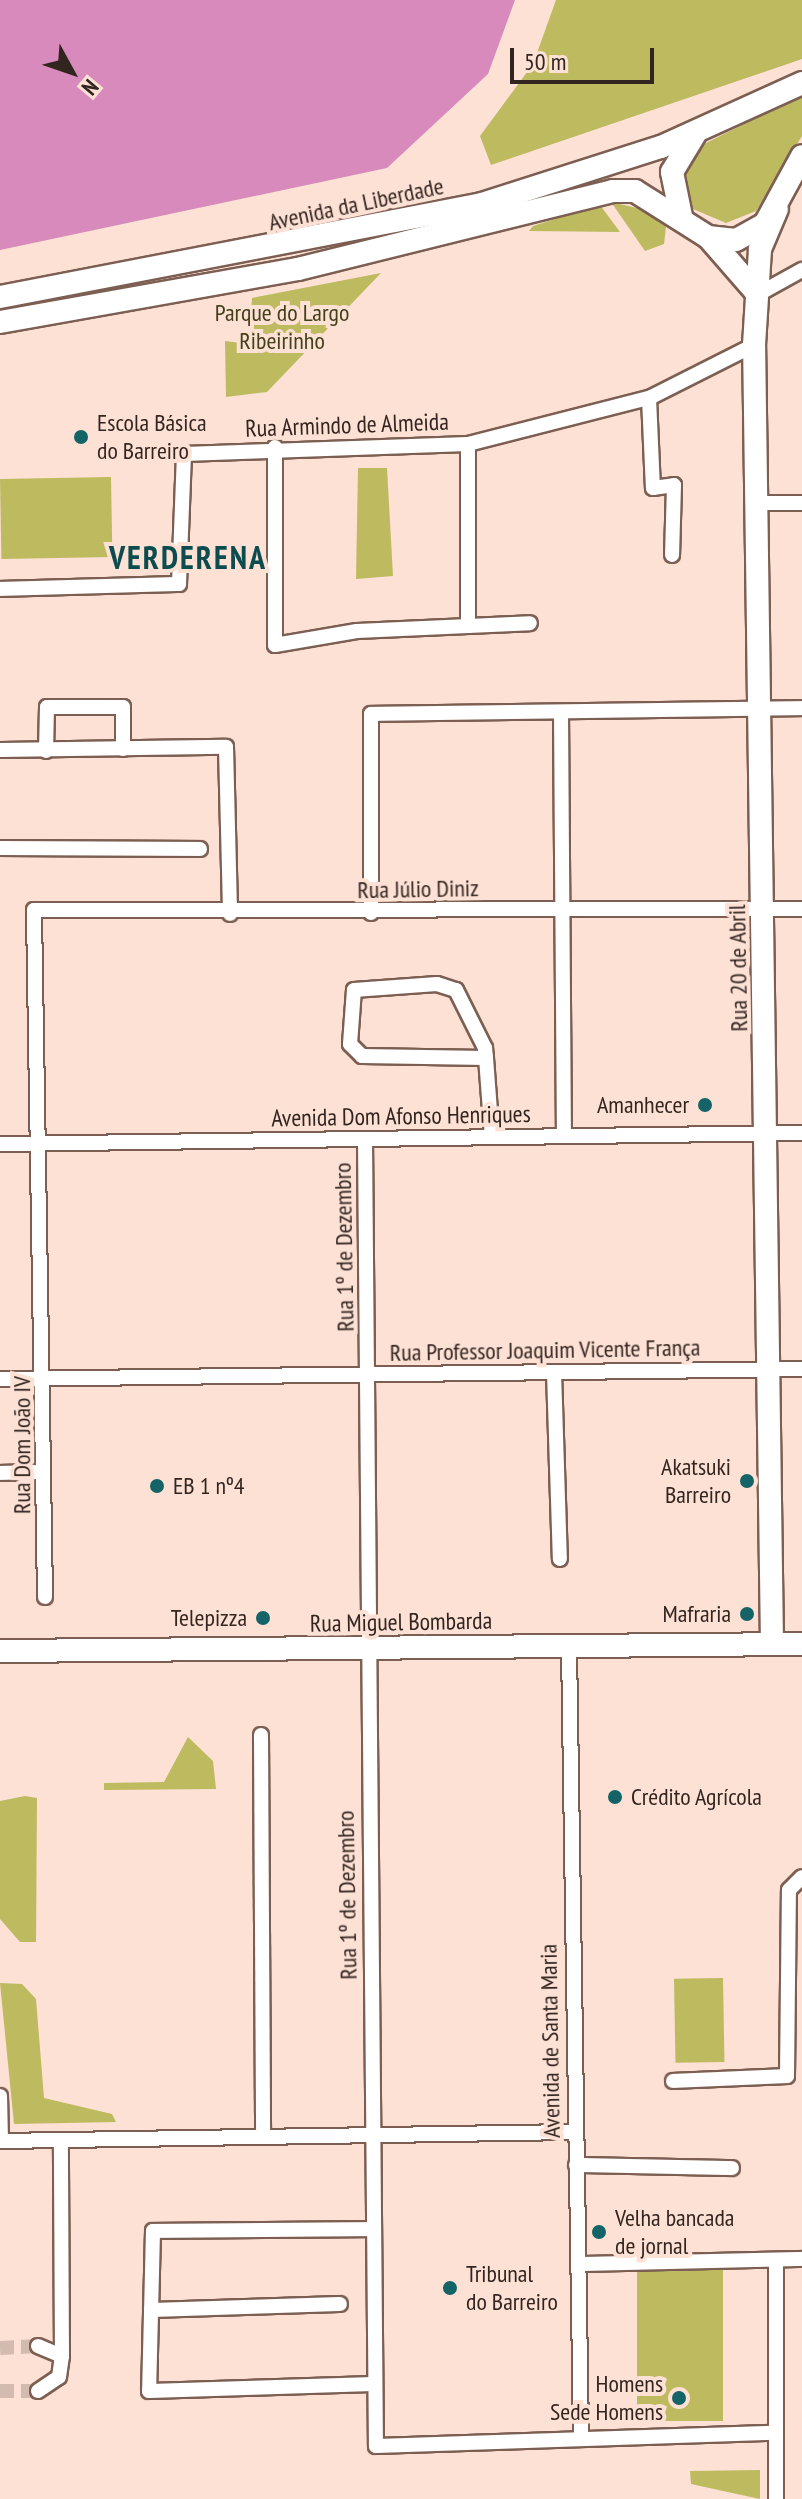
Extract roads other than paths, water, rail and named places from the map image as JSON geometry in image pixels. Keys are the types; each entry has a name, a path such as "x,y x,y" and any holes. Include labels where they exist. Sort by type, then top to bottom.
{"street":[{"name":"Avenida da Liberdade","path":"0,297 482,204 661,147 712,121 802,83"},
{"name":"Avenida da Liberdade","path":"681,216 672,172 679,154 712,121"},
{"path":"708,237 750,235 777,209 802,156"},
{"name":"Avenida da Liberdade","path":"0,322 313,265 613,191 635,191 681,216 708,237"},
{"name":"Rua 20 de Abril","path":"772,1644 754,345 760,249 777,209"},
{"path":"708,237 755,293 802,270"},
{"name":"Rua Armindo de Almeida","path":"0,589 179,584 184,454 275,447 468,444 649,398 754,345"},
{"path":"649,398 653,488 674,485 672,555"},
{"path":"468,444 468,626"},
{"path":"275,447 275,645 357,631 530,623"},
{"path":"757,503 802,503"},
{"path":"46,751 47,707 123,707 123,749"},
{"path":"371,913 371,714 802,708"},
{"path":"561,713 564,1136"},
{"path":"0,750 226,747 230,914"},
{"path":"0,848 200,849"},
{"name":"Rua Júlio Diniz","path":"34,910 230,914 802,909"},
{"name":"Rua Dom João IV","path":"34,910 44,1380 42,1472 45,1597"},
{"path":"486,1058 362,1056 350,1044 354,990 448,984 486,1058 492,1137"},
{"name":"Avenida Dom Afonso Henriques","path":"0,1144 802,1133"},
{"name":"Rua 1º de Dezembro","path":"365,1139 368,1375 365,1649 376,2446 581,2436"},
{"name":"Rua Professor Joaquim Vicente França","path":"0,1379 802,1369"},
{"path":"554,1372 560,1559"},
{"path":"0,1473 42,1472"},
{"name":"Rua Miguel Bombarda","path":"0,1651 802,1644"},
{"name":"Avenida de Santa Maria","path":"569,1646 572,2132 579,2264 581,2436"},
{"path":"261,1735 263,2136"},
{"path":"673,2081 787,2076 789,1890 802,1877"},
{"path":"0,2096 1,2141 263,2136 373,2138 572,2132"},
{"path":"38,2391 59,2377 62,2356 61,2140"},
{"path":"576,2165 732,2168"},
{"path":"374,2229 153,2231 149,2391 374,2384"},
{"path":"579,2264 802,2259"},
{"path":"776,2260 776,2499"},
{"path":"151,2310 340,2304"},
{"path":"38,2346 62,2356"},
{"path":"581,2436 774,2433"}],"tunnel":[{"path":"0,2348 38,2346"},
{"path":"0,2391 38,2391"}],"place":[{"name":"Escola Básica do Barreiro","path":"81,437"},
{"name":"Amanhecer","path":"705,1105"},
{"name":"Akatsuki Barreiro","path":"747,1481"},
{"name":"EB 1 nº4","path":"157,1486"},
{"name":"Mafraria","path":"747,1614"},
{"name":"Telepizza","path":"263,1618"},
{"name":"Crédito Agrícola","path":"615,1797"},
{"name":"Velha bancada de jornal","path":"599,2232"},
{"name":"Tribunal do Barreiro","path":"450,2288"},
{"name":"Homens Sede Homens","path":"679,2398"}],"district":[{"name":"VERDERENA","path":"188,557"}],"park label":[{"name":"Parque do Largo Ribeirinho","path":"282,327"}]}
